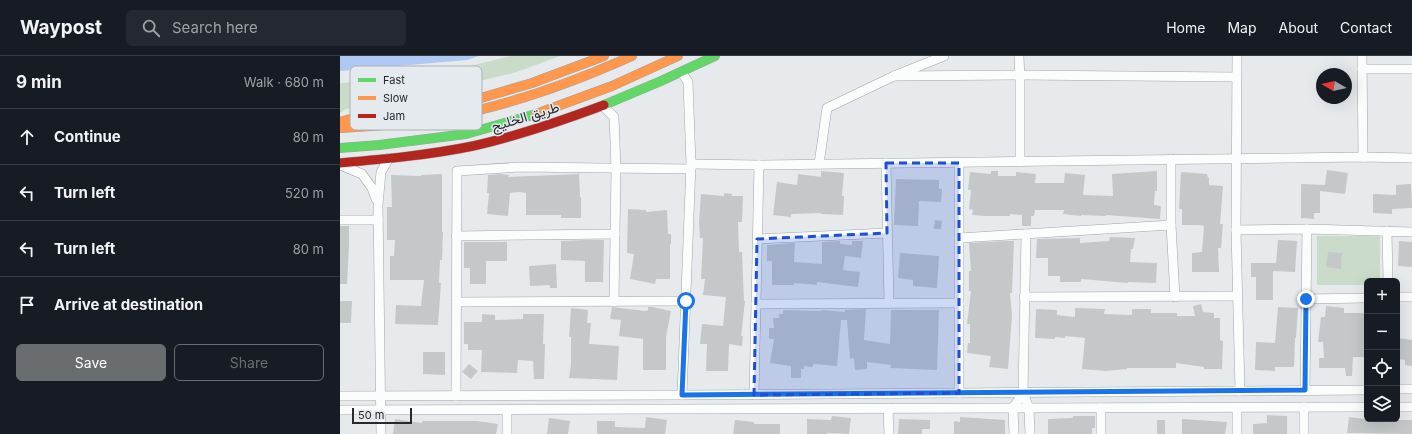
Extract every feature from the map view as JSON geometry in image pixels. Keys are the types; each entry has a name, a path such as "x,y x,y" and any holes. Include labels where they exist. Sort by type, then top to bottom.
{"main road":[{"path":"482,98 532,83 604,56"},
{"name":"طريق الخليج","path":"482,108 567,83 632,56"},
{"name":"طريق الخليج","path":"482,129 537,114 612,86 678,56"},
{"path":"340,164 446,151 492,142 546,126 604,106 715,56"},
{"path":"340,122 350,119"},
{"name":"طريق الخليج","path":"340,128 350,127"},
{"name":"طريق الخليج","path":"340,148 379,145 466,134 480,130"}],"street":[{"path":"819,164 828,108 894,76 944,56"},
{"path":"1019,56 1020,162"},
{"path":"1237,56 1236,230 1240,391"},
{"path":"1362,56 1363,157"},
{"path":"1362,69 1412,69"},
{"path":"682,72 688,82 691,166 682,395"},
{"path":"894,76 1020,75 1236,77"},
{"path":"604,106 614,117 616,169 614,302"},
{"path":"456,396 457,171 520,167 616,169 691,166 959,162 1363,157 1412,158"},
{"path":"381,434 378,205 382,172 389,158"},
{"path":"1171,160 1171,225 1175,297"},
{"path":"959,162 959,393"},
{"path":"340,164 362,174 372,188 378,205"},
{"path":"886,164 889,304"},
{"path":"754,395 759,165"},
{"path":"340,220 378,220"},
{"path":"959,238 1171,225"},
{"path":"1236,230 1307,229 1412,232"},
{"path":"1305,390 1307,229"},
{"path":"1387,231 1388,278"},
{"path":"757,239 887,233"},
{"path":"456,236 615,234"},
{"path":"1026,234 1023,392 1029,408 1030,434"},
{"path":"1024,297 1237,296"},
{"path":"1400,297 1412,297"},
{"path":"1306,299 1364,298"},
{"path":"456,302 686,301"},
{"path":"756,304 959,303"},
{"path":"1400,389 1412,389"},
{"path":"340,396 754,395 1364,390"},
{"path":"1014,434 1013,408 1023,392"},
{"path":"1304,407 1304,434"},
{"path":"340,410 1364,407"},
{"path":"1400,407 1412,407"},
{"path":"888,408 889,434"},
{"path":"1101,408 1101,434"},
{"path":"1237,408 1237,434"},
{"path":"507,410 507,434"}],"highlighted area":[{"path":"886,163 959,163 959,393 754,395 757,239 887,233"}],"green space":[{"path":"511,56 560,56 517,72 482,80 482,66 470,66"},
{"path":"350,82 350,109 346,109 340,113 340,83"},
{"path":"1317,236 1380,236 1380,278 1364,278 1364,285 1317,285"}],"water":[{"path":"340,56 479,56 467,60 398,66 350,66 350,70 340,71"}],"building":[{"path":"1327,170 1348,173 1345,194 1320,191 1320,213 1314,213 1314,219 1301,218 1301,184 1325,185"},
{"path":"821,171 844,173 842,196 844,196 843,215 821,213 791,214 791,217 773,215 777,182 797,185 798,174 821,177"},
{"path":"991,171 998,171 998,176 1016,176 1016,172 1036,174 1035,183 1064,183 1065,173 1085,175 1083,195 1113,196 1112,174 1157,171 1157,191 1155,191 1154,205 1161,206 1160,219 1106,215 1081,216 1063,214 1064,210 1035,210 1034,216 1031,216 1031,226 1022,226 1022,215 972,215 973,210 969,209 971,190 968,190 970,172 991,174"},
{"path":"1181,172 1207,174 1209,178 1209,185 1223,186 1220,224 1223,224 1221,248 1218,248 1219,272 1192,272 1192,253 1202,252 1204,226 1182,225 1182,209 1179,209"},
{"path":"442,174 443,232 442,260 440,260 439,283 441,283 438,325 395,324 396,305 421,306 424,280 390,280 390,256 394,256 395,240 387,240 387,207 392,207 391,175 421,176"},
{"path":"579,174 581,218 561,218 561,215 526,215 526,193 519,192 510,193 508,216 487,214 489,193 487,193 488,175 509,175 508,177"},
{"path":"896,179 939,180 939,189 942,189 941,202 919,201 918,226 894,225"},
{"path":"1411,184 1412,208 1392,209 1392,214 1373,213 1373,194 1396,195 1396,185"},
{"path":"724,193 732,194 732,196 743,196 742,222 738,222 739,252 742,252 745,301 741,336 743,336 742,346 729,344 728,371 706,371 707,344 700,344 702,324 723,326 726,297 703,295 705,279 701,279 703,238 700,238 699,222 701,194 724,196"},
{"path":"628,209 646,210 646,212 667,210 668,234 671,234 670,279 656,279 655,284 630,279 634,254 627,253"},
{"path":"935,220 942,221 941,229 934,229"},
{"path":"340,226 349,226 347,284 340,284"},
{"path":"1110,237 1135,238 1133,249 1131,249 1130,262 1157,263 1156,283 1128,283 1081,279 1081,282 1060,282 1060,276 1048,276 1048,258 1036,258 1037,239 1080,238 1080,243 1109,241"},
{"path":"604,240 603,282 585,282 585,261 561,260 561,241"},
{"path":"1278,240 1297,241 1295,272 1273,271 1273,300 1256,300 1256,277 1251,277 1251,263 1276,263"},
{"path":"840,241 840,244 852,245 852,241 863,241 861,258 845,256 843,270 860,272 858,287 817,282 817,285 794,283 794,285 772,285 772,261 767,261 767,245 795,243 794,262 822,264 822,242"},
{"path":"1014,241 1012,293 1010,293 1012,315 1008,369 989,367 991,356 967,353 968,343 970,343 970,324 967,324 971,291 969,291 969,271 971,271 969,243"},
{"path":"1399,241 1412,242 1412,267 1398,266"},
{"path":"464,242 507,242 507,261 486,261 486,284 470,284 470,268 464,268"},
{"path":"1328,252 1342,253 1341,269 1326,267"},
{"path":"900,253 939,256 937,288 913,286 913,280 898,278"},
{"path":"556,264 557,288 550,288 550,285 530,286 529,266"},
{"path":"340,301 352,301 351,323 340,323"},
{"path":"1201,304 1203,312 1214,313 1214,318 1220,318 1220,340 1223,341 1222,369 1204,369 1204,367 1176,363 1176,368 1127,368 1105,371 1082,369 1085,338 1065,336 1065,338 1055,337 1055,339 1035,338 1036,309 1057,310 1057,315 1075,317 1075,308 1105,309 1104,314 1132,315 1132,309 1151,309 1151,313 1177,313 1177,316 1195,316 1193,306"},
{"path":"1326,306 1344,308 1344,313 1364,313 1364,357 1353,357 1352,376 1346,376 1345,368 1319,368 1319,358 1324,358 1323,342 1318,342 1321,317 1325,317"},
{"path":"612,307 645,311 648,310 648,307 652,307 671,311 666,337 666,370 643,370 643,339 619,336 621,320 610,319"},
{"path":"1278,307 1298,308 1294,367 1275,367 1275,371 1255,370 1256,342 1275,343"},
{"path":"571,308 588,310 587,323 591,323 589,344 619,346 617,380 569,378 571,365 571,337 569,337"},
{"path":"866,309 864,340 890,344 891,310 939,310 937,370 890,368 891,365 867,362 867,369 855,370 854,358 850,359 847,320 841,320 837,366 813,364 813,367 804,366 804,369 801,369 801,378 791,378 791,366 770,363 774,339 769,339 769,328 774,328 773,318 779,318 779,314 783,314 783,310 822,310 845,312 845,310"},
{"path":"482,314 495,315 495,320 523,319 523,314 544,314 544,379 534,379 533,361 518,360 517,373 481,372 482,350 468,350 468,344 464,344 464,322 482,322"},
{"path":"1400,338 1412,340 1412,366 1405,365 1405,360 1400,359"},
{"path":"423,352 445,352 445,375 423,374"},
{"path":"469,364 478,371 471,379 462,372"},
{"path":"1267,415 1287,416 1287,434 1253,434 1253,424 1267,423"},
{"path":"832,416 851,418 849,434 807,434 807,419 831,420"},
{"path":"1073,416 1095,416 1095,428 1092,428 1092,434 1048,434 1048,419 1073,418"},
{"path":"646,417 667,420 665,434 597,434 597,421 615,421 615,427 645,428"},
{"path":"960,417 1005,420 1005,434 954,434 954,421 960,422"},
{"path":"1349,417 1364,419 1364,422 1400,422 1400,420 1412,420 1412,434 1347,433"},
{"path":"549,418 570,421 568,434 547,434"},
{"path":"395,419 422,423 422,421 477,421 498,424 496,434 393,434"},
{"path":"899,419 930,420 930,429 922,429 922,434 898,434"},
{"path":"1182,419 1227,422 1225,434 1182,434"},
{"path":"735,420 754,422 754,424 780,424 780,434 733,434"},
{"path":"1157,420 1165,420 1165,434 1157,434"}],"traffic: fast":[{"path":"604,105 715,56"},
{"path":"482,129 536,114"},
{"path":"340,148 379,145 466,134 480,130"}],"traffic: slow":[{"path":"482,98 532,83 604,56"},
{"path":"482,109 518,100 564,84 632,56"},
{"path":"536,114 612,86 678,56"},
{"path":"340,122 350,119"},
{"path":"340,128 350,127"}],"traffic: jam":[{"path":"340,163 423,154 473,146 539,128 604,105"}],"route":[{"path":"686,301 682,395 1305,390 1306,299"}]}
